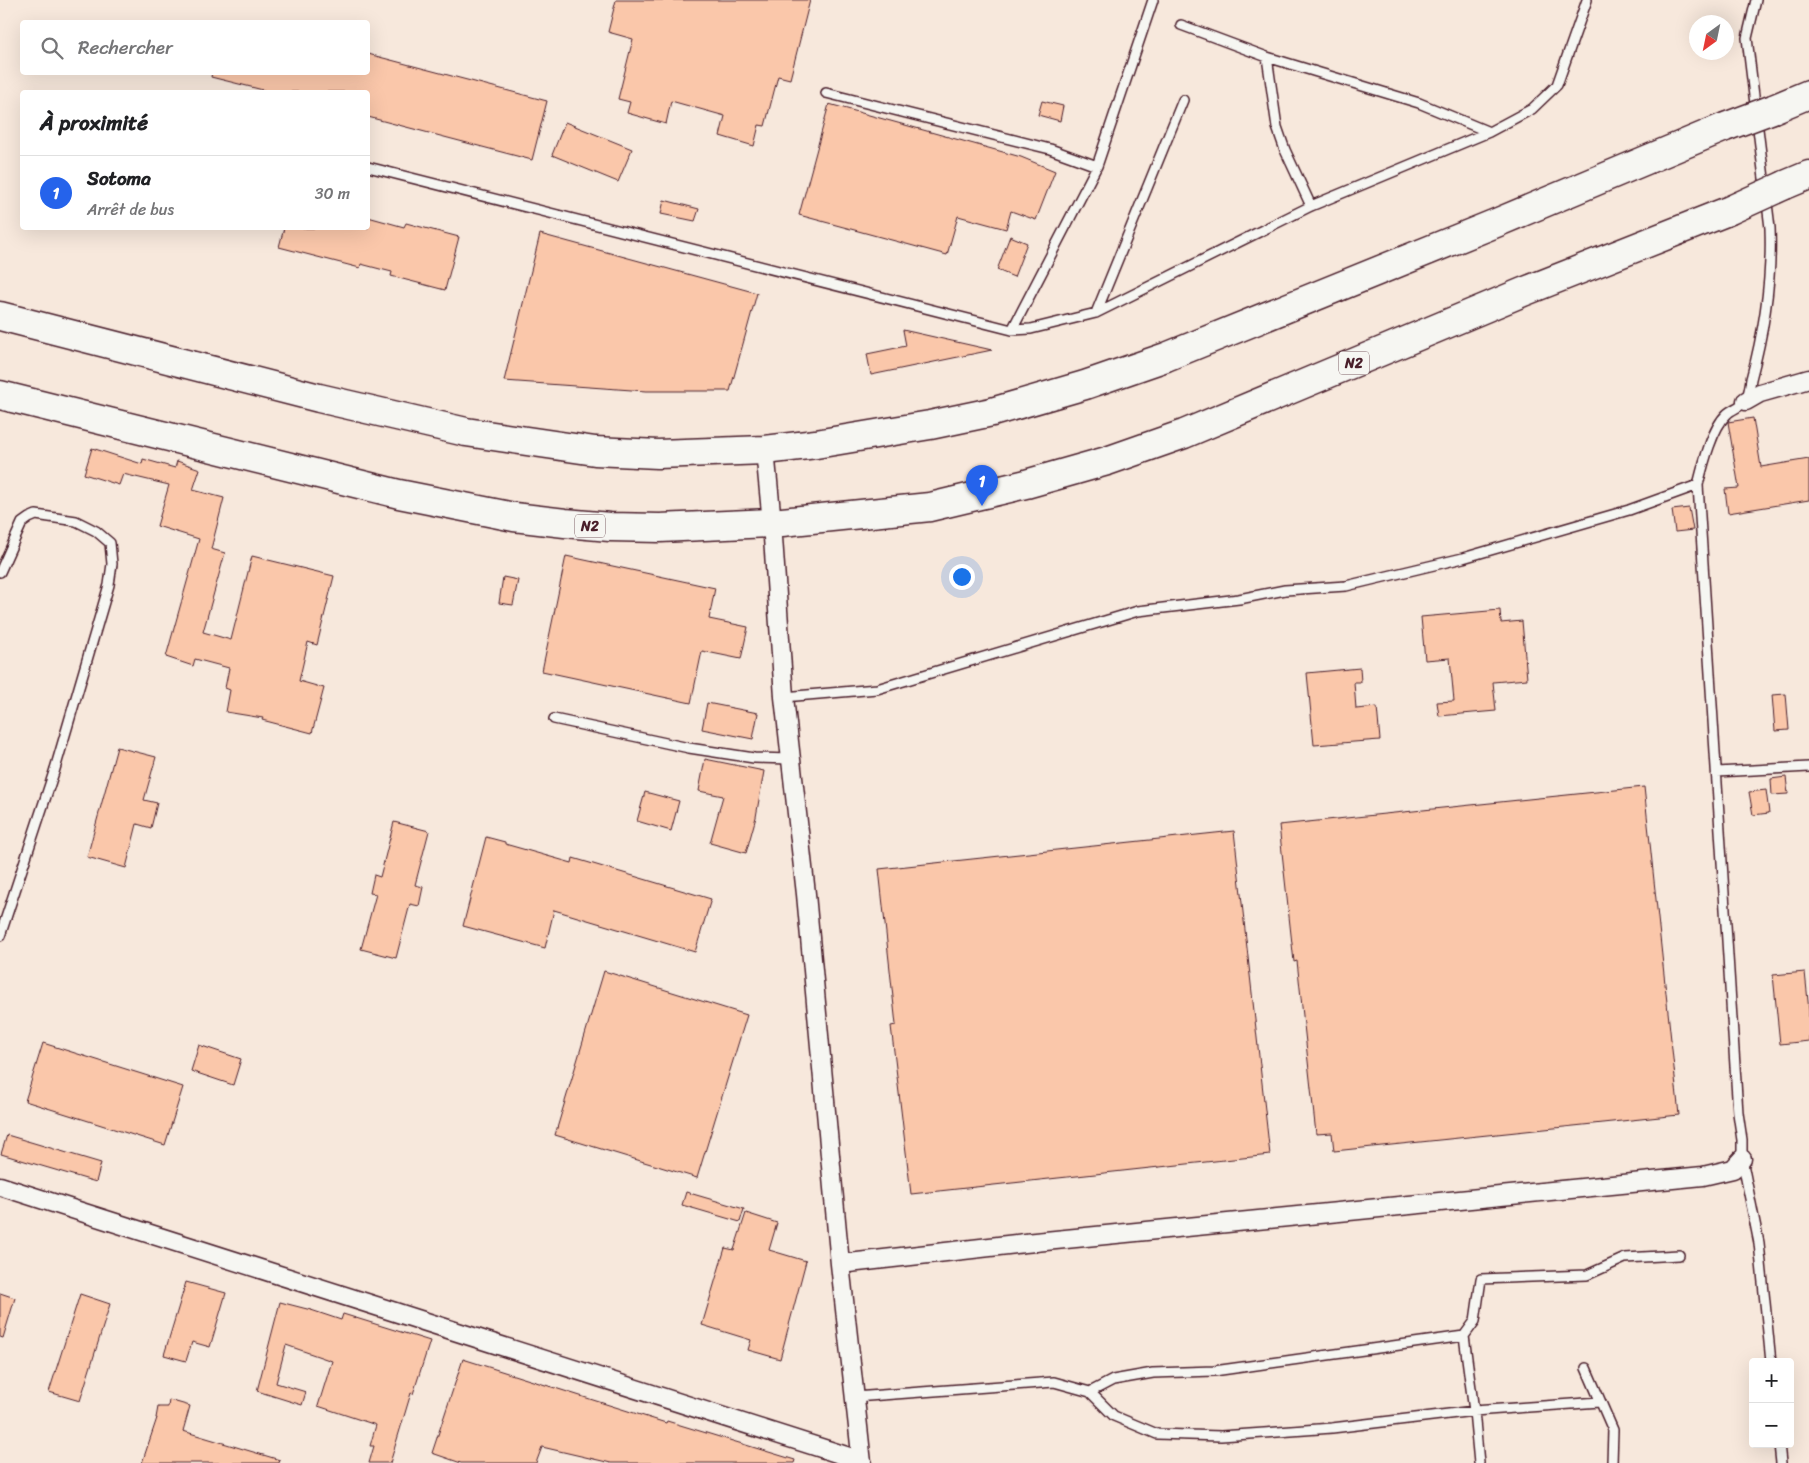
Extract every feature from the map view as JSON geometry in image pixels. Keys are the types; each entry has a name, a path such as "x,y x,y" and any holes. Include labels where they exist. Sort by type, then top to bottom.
{"highway":[{"path":"0,316 318,398 466,432 595,451 658,454 765,450 816,444 930,425 992,412 1085,385 1166,357 1809,94"},
{"name":"N2","path":"0,395 390,492 514,517 620,528 660,528 772,523 930,508 1107,461 1184,434 1523,292 1728,211 1809,175"}],"street":[{"path":"1746,401 1760,393 1809,379"},
{"path":"0,1186 862,1462 840,1264 806,894 784,698 765,450"},
{"path":"840,1264 1025,1243 1703,1176 1733,1169 1742,1158"}],"lane":[{"path":"1012,330 1097,166 1154,0"},
{"path":"370,168 1012,330 1050,325 1096,313 1311,206 1488,132 1532,109 1556,85 1587,0"},
{"path":"1756,0 1747,38 1765,180 1771,249 1767,300 1757,358 1746,401 1726,415 1715,433 1698,485 1738,1113 1742,1140 1742,1158 1759,1243 1771,1358"},
{"path":"1181,25 1267,57 1419,103 1488,132"},
{"path":"1267,57 1277,127 1311,206"},
{"path":"826,93 1050,149 1097,166"},
{"path":"1096,313 1183,100"},
{"path":"784,698 877,688 1138,611 1239,599 1285,590 1346,586 1463,558 1629,510 1698,485"},
{"path":"0,572 22,523 36,515 76,521 96,531 110,543 112,564 108,585 54,769 0,936"},
{"path":"554,719 698,750 754,758 791,759"},
{"path":"1716,772 1809,767"},
{"path":"1480,1463 1464,1336 1474,1321 1481,1279 1587,1275 1625,1258 1680,1255"},
{"path":"1090,1392 1114,1380 1153,1373 1214,1371 1464,1336"},
{"path":"1586,1368 1613,1430 1612,1463"},
{"path":"855,1397 1054,1382 1090,1392 1114,1416 1157,1434 1222,1436 1332,1428 1474,1411 1600,1402"},
{"path":"1779,1448 1781,1463"}],"building":[{"path":"616,0 810,0 790,79 778,76 765,126 759,125 754,146 720,136 725,116 671,101 666,124 627,113 630,102 618,99 633,39 608,32"},
{"path":"370,55 547,101 532,160 370,118 370,90 263,90 211,77 211,75 370,75"},
{"path":"1042,101 1063,106 1060,121 1038,115"},
{"path":"829,104 1021,157 1055,171 1036,220 1011,211 1006,229 958,216 947,255 799,215"},
{"path":"565,122 632,149 618,182 552,155"},
{"path":"664,200 699,209 695,221 661,214"},
{"path":"370,218 404,227 406,223 459,237 445,290 391,276 392,272 361,264 360,268 279,247 283,230 370,230"},
{"path":"540,234 757,293 730,391 646,391 504,381"},
{"path":"1010,236 1027,243 1014,277 997,270"},
{"path":"903,330 992,350 871,375 867,354 906,346"},
{"path":"1753,418 1761,467 1809,459 1809,500 1728,513 1725,489 1739,488 1728,422"},
{"path":"92,448 142,464 143,459 175,468 177,461 200,469 193,490 224,498 211,549 225,553 203,632 231,640 252,556 334,576 317,645 308,642 299,681 324,688 312,733 262,720 263,718 226,712 230,690 225,688 229,668 195,659 193,666 166,657 199,539 157,526 169,485 123,474 119,485 84,474"},
{"path":"1689,508 1693,530 1675,532 1672,510"},
{"path":"566,556 715,588 709,619 748,627 741,659 702,651 691,703 542,671"},
{"path":"503,577 518,580 513,605 499,603"},
{"path":"1500,610 1501,623 1522,621 1527,679 1493,682 1496,711 1439,716 1437,702 1454,701 1450,658 1425,660 1421,617"},
{"path":"1360,668 1361,682 1354,682 1356,709 1377,707 1380,740 1314,745 1307,673"},
{"path":"1786,694 1789,730 1775,731 1772,695"},
{"path":"707,703 758,713 753,739 702,729"},
{"path":"117,747 156,757 144,800 157,803 151,828 137,824 126,868 87,857"},
{"path":"705,759 764,771 756,817 746,853 710,843 723,796 699,791"},
{"path":"1786,777 1788,794 1772,795 1771,779"},
{"path":"1644,787 1679,1115 1334,1151 1332,1133 1316,1134 1297,961 1294,962 1279,825"},
{"path":"1766,790 1769,813 1753,815 1749,792"},
{"path":"645,792 679,801 671,831 637,821"},
{"path":"394,822 429,831 415,885 423,887 419,906 410,904 396,958 361,949 376,894 370,893 374,875 380,877"},
{"path":"1234,831 1270,1155 911,1194 891,1026 896,1025 879,869"},
{"path":"486,837 572,863 573,858 711,899 695,952 554,910 545,948 463,926"},
{"path":"604,971 747,1015 697,1178 555,1135"},
{"path":"1805,972 1809,1011 1809,1041 1780,1044 1773,975"},
{"path":"43,1043 183,1087 165,1145 25,1101"},
{"path":"199,1045 241,1059 233,1085 191,1071"},
{"path":"7,1135 101,1163 96,1182 1,1154"},
{"path":"686,1192 744,1209 740,1222 682,1205"},
{"path":"746,1213 777,1223 769,1250 806,1261 780,1359 748,1350 751,1340 702,1325 725,1248 734,1250"},
{"path":"186,1282 226,1293 210,1347 192,1342 186,1361 164,1355"},
{"path":"0,1293 15,1298 3,1338 0,1337"},
{"path":"80,1294 110,1304 80,1401 49,1392"},
{"path":"280,1302 341,1320 343,1314 430,1341 413,1394 411,1393 390,1463 369,1463 374,1446 370,1446 376,1425 318,1406 332,1361 286,1345 276,1383 306,1392 302,1405 257,1391"},
{"path":"463,1359 666,1423 667,1421 795,1460 794,1463 611,1463 542,1447 536,1463 461,1463 432,1453"},
{"path":"169,1400 190,1406 183,1431 280,1460 279,1463 142,1463 157,1418 158,1407 168,1407"}],"place":[{"name":"Sotoma","path":"982,506"}]}
